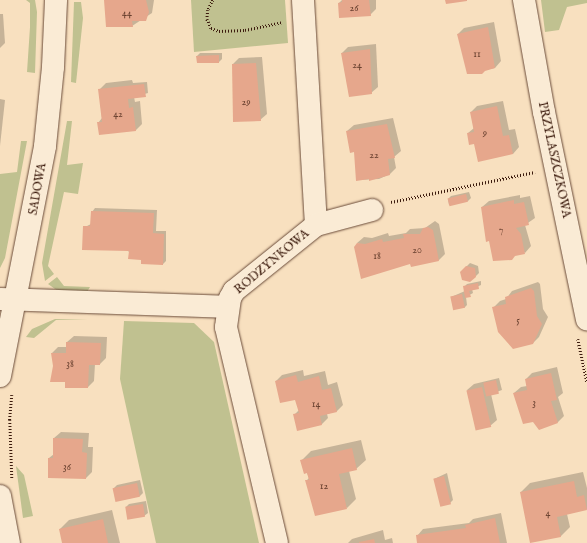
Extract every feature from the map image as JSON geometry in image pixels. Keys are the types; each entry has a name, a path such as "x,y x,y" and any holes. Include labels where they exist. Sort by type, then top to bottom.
{"street":[{"name":"SADOWA","path":"6,384 7,300 45,146 53,67 56,0"},
{"name":"RODZYNKOWA","path":"277,543 226,327 228,308 234,291 316,225 303,0"},
{"name":"PRZYLASZCZKOWA","path":"524,0 555,168 587,320"},
{"path":"316,225 372,210"},
{"path":"7,300 228,308"},
{"path":"6,490 9,543"}],"path":[{"path":"213,0 208,10 207,19 211,28 219,31 245,30 291,20"},
{"path":"372,210 385,203 555,168"},
{"path":"6,384 10,455 6,490"}],"green space":[{"path":"26,0 35,0 37,12 35,73 27,72 30,3"},
{"path":"191,0 285,0 288,43 194,52"},
{"path":"541,0 587,0 587,3 567,7 559,30 545,32"},
{"path":"74,2 81,2 83,18 76,83 71,82"},
{"path":"67,121 72,121 67,165 83,163 78,194 64,192 48,266 54,274 45,281 42,263"},
{"path":"21,141 27,141 5,258 0,268 0,174 17,172"},
{"path":"57,277 64,286 90,287 87,292 58,291 48,284"},
{"path":"55,319 88,320 56,320 34,338 26,337 32,329"},
{"path":"124,321 194,323 214,342 259,543 156,543 120,379"},
{"path":"16,466 24,475 33,516 23,518"}],"building":[{"path":"104,0 146,0 149,12 146,21 132,21 133,27 106,27"},
{"path":"342,0 369,0 371,16 339,18 338,3 342,2"},
{"path":"445,0 467,0 467,1 446,4"},
{"path":"488,27 495,68 485,71 482,74 467,74 457,34"},
{"path":"370,49 372,94 349,97 341,53"},
{"path":"219,55 219,63 197,63 196,56"},
{"path":"256,63 261,121 233,122 232,64"},
{"path":"144,84 146,97 128,99 129,108 133,107 136,131 99,135 97,122 102,122 98,89"},
{"path":"497,106 503,136 509,135 513,154 478,162 474,144 469,145 467,133 474,132 470,112"},
{"path":"387,124 395,158 388,159 390,175 369,181 369,179 356,181 354,152 350,153 346,131"},
{"path":"466,194 468,202 449,206 448,199"},
{"path":"514,200 514,204 524,202 529,225 516,228 521,234 525,254 515,256 512,260 493,261 489,241 486,242 481,207"},
{"path":"91,211 154,213 153,233 164,234 163,265 141,264 141,260 128,259 129,251 82,250 83,226 90,226"},
{"path":"428,227 433,230 439,261 411,267 410,264 361,279 354,247 357,243 365,244 382,239 383,242 404,238 403,234 420,234 423,228"},
{"path":"466,266 475,268 476,277 470,282 462,280 460,272"},
{"path":"478,283 479,289 469,291 471,297 465,298 463,286"},
{"path":"531,288 534,291 537,316 542,324 533,344 513,349 498,332 492,307 506,304 505,297"},
{"path":"462,294 465,308 453,310 450,296"},
{"path":"66,342 101,343 100,365 89,365 88,388 65,388 65,382 50,382 53,366 51,353 66,353"},
{"path":"551,373 557,400 551,401 558,423 539,430 533,422 523,424 513,393 527,390 525,379"},
{"path":"296,375 298,382 319,376 322,390 331,388 337,412 320,416 322,425 297,431 293,414 299,413 295,400 280,403 275,381"},
{"path":"496,380 499,394 486,396 483,383"},
{"path":"482,387 491,427 476,431 466,391"},
{"path":"53,438 83,439 82,452 87,453 86,479 48,478 48,458 53,458"},
{"path":"352,448 357,470 339,474 347,509 315,516 305,480 309,480 307,473 304,474 300,460"},
{"path":"444,476 451,504 440,507 433,479"},
{"path":"574,481 577,497 584,495 587,510 557,517 561,537 530,543 520,492"},
{"path":"137,483 140,497 115,502 113,488"},
{"path":"143,504 145,517 127,520 125,507"},
{"path":"495,518 500,543 417,543 416,535 466,528 465,525"},
{"path":"103,519 108,543 62,543 59,529"},
{"path":"374,539 375,543 359,543 359,542"}]}
